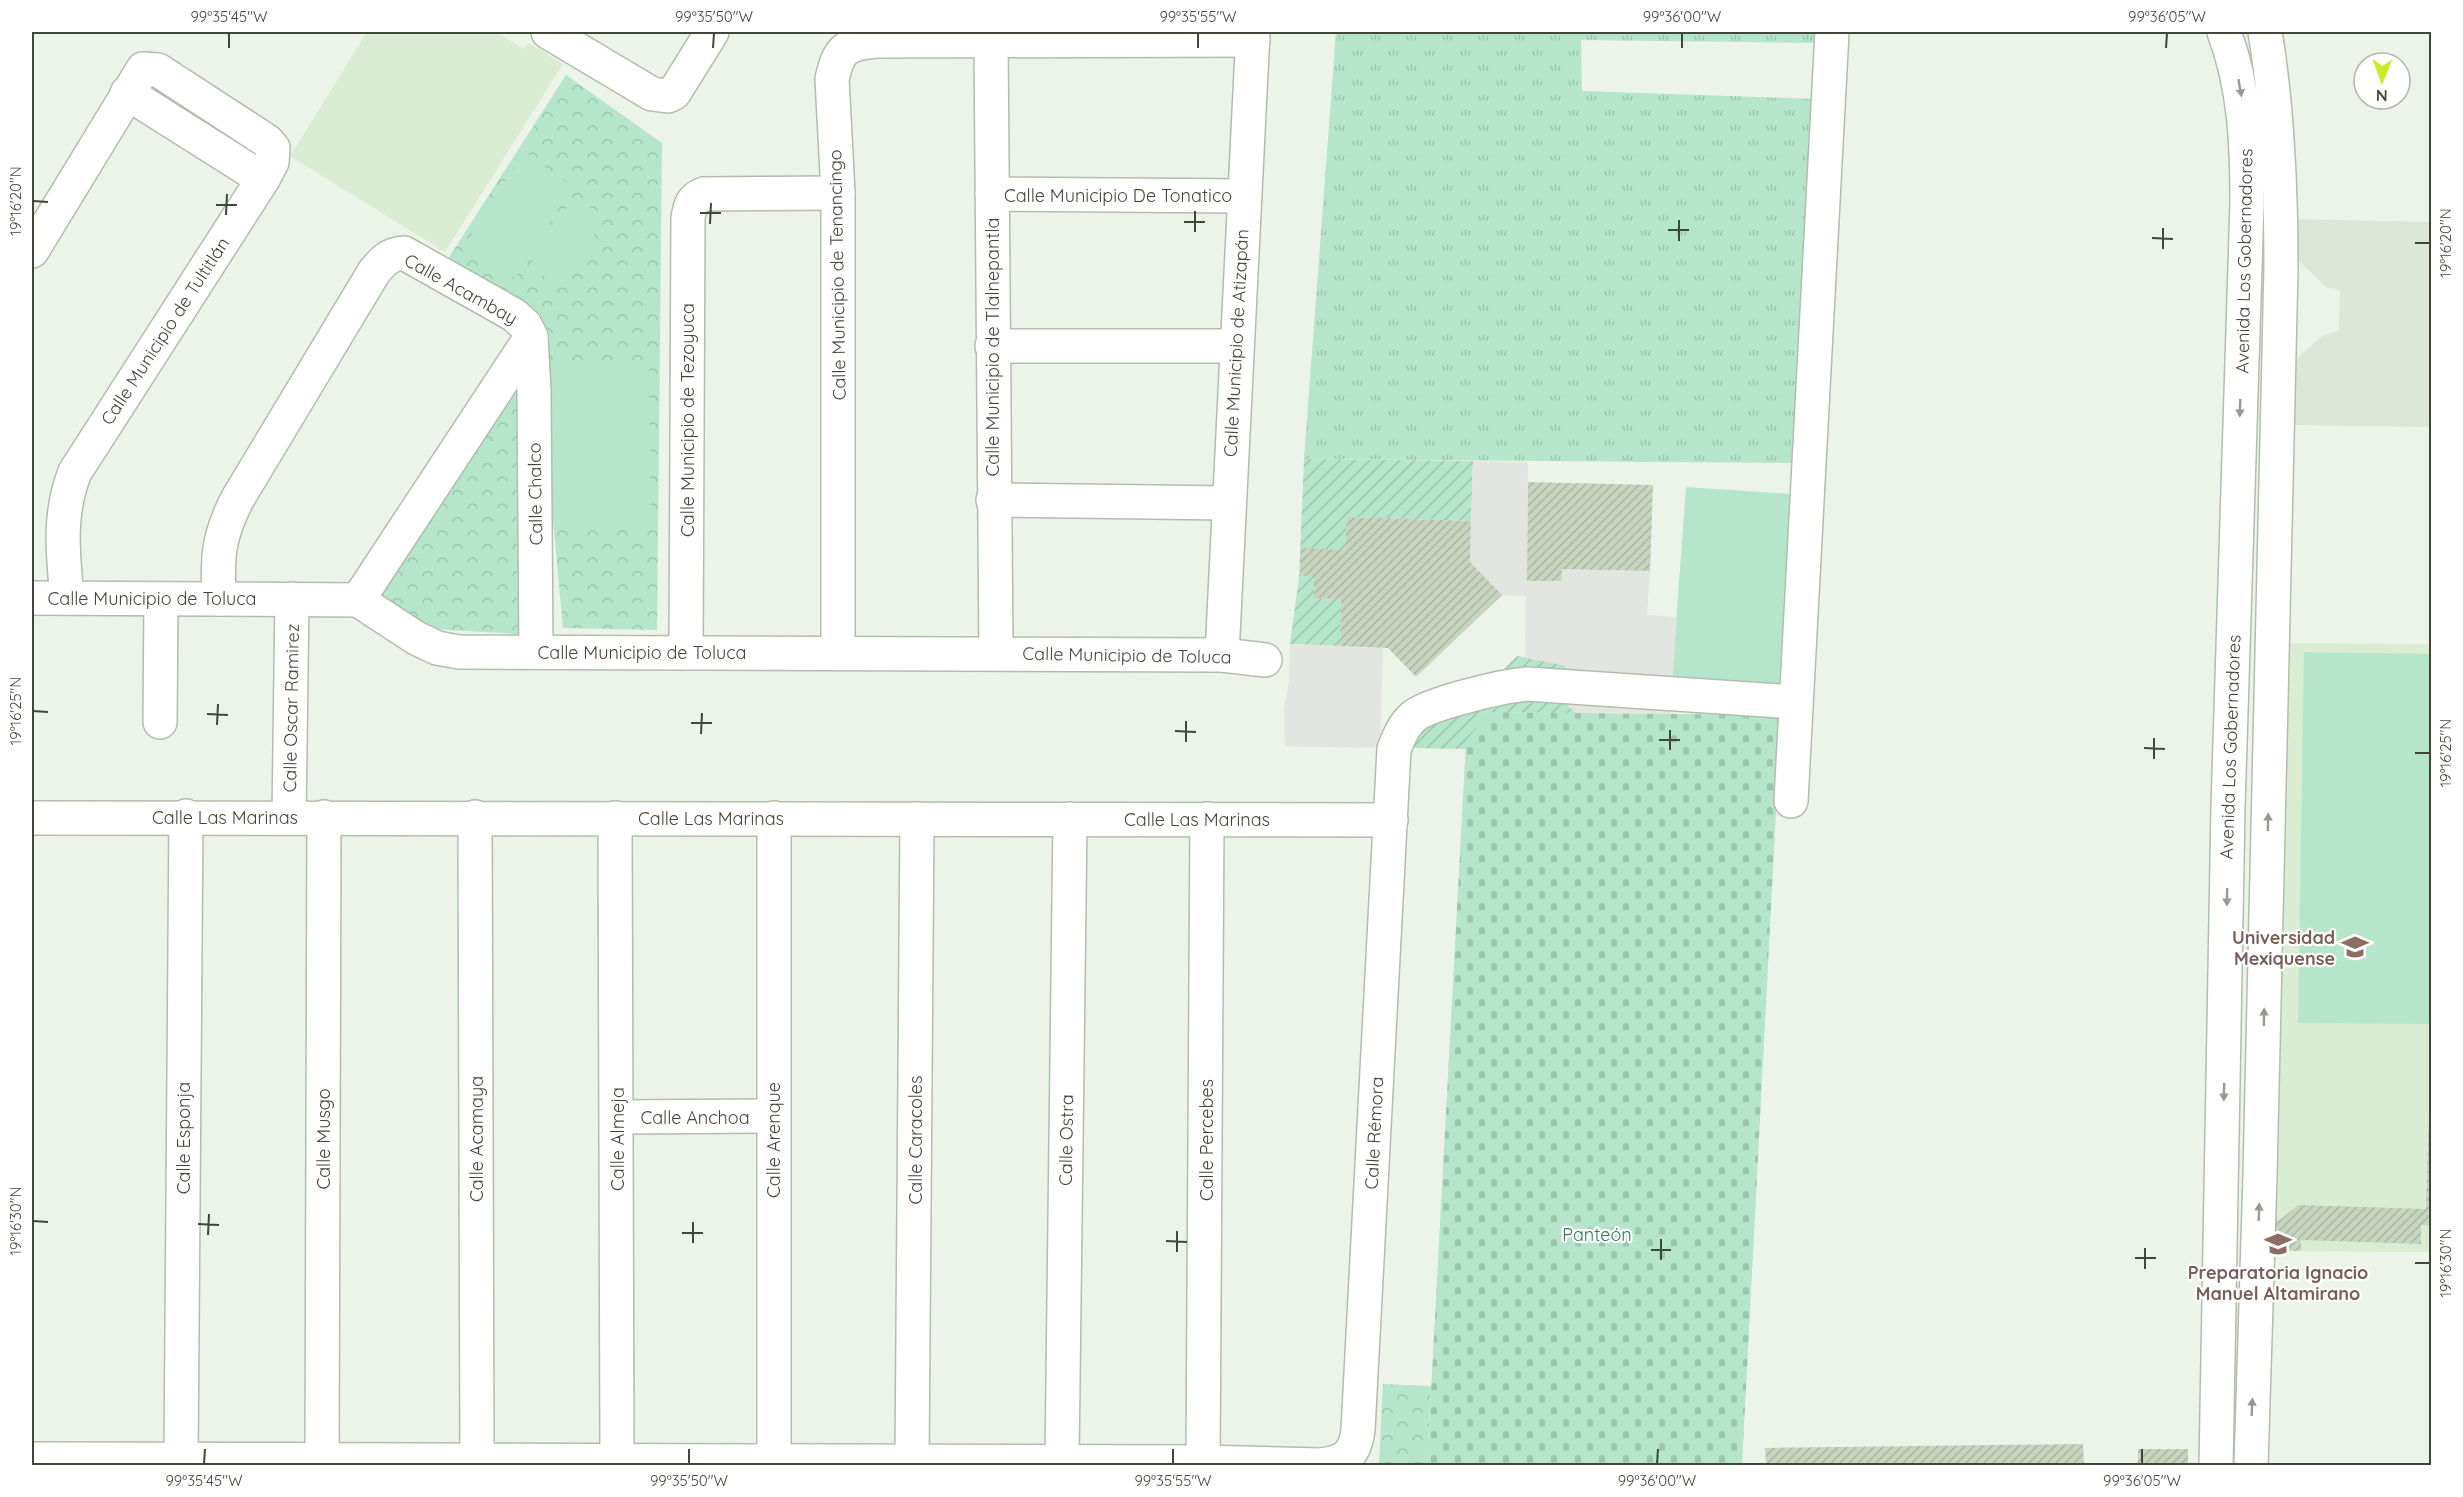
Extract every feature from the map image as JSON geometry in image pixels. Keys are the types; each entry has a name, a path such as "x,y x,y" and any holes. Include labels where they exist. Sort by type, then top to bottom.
{"street":[{"path":"548,32 652,94 660,96 674,93 712,32"},
{"path":"1791,801 1832,32"},
{"name":"Avenida Los Gobernadores","path":"2216,1466 2228,807 2247,150 2237,74 2224,32"},
{"name":"Avenida Los Gobernadores","path":"2251,1466 2261,1152 2281,189 2276,115 2265,32"},
{"path":"991,40 1253,36"},
{"name":"Calle Municipio de Atizapán","path":"1222,655 1243,196 1253,36"},
{"name":"Calle Municipio de Tenancingo","path":"838,653 838,193 832,79 836,62 844,49 856,43 991,40"},
{"name":"Calle Municipio de Tlalnepantla","path":"991,40 996,653"},
{"name":"Calle Municipio de Tultitlán","path":"32,251 143,69 158,70 271,145 272,162 263,179 75,472 63,509 62,535 67,598"},
{"name":"Calle Municipio de Tezoyuca","path":"686,653 688,218 695,198 704,194 838,193"},
{"name":"Calle Municipio De Tonatico","path":"992,194 1243,196"},
{"name":"Calle Acambay","path":"219,599 217,562 219,542 225,522 368,281 385,259 394,254 412,256 514,315 525,325 531,338 357,600"},
{"name":"Calle Chalco","path":"531,338 534,391 536,651"},
{"path":"992,346 1236,346"},
{"path":"993,501 1228,503"},
{"name":"Calle Municipio de Toluca","path":"32,598 357,600 416,638 436,648 459,652 1222,655 1265,660"},
{"path":"160,722 161,599"},
{"name":"Calle Oscar Ramirez","path":"289,817 292,599"},
{"path":"2234,602 2272,602"},
{"name":"Calle Rémora","path":"1203,1462 1322,1465 1339,1463 1350,1456 1356,1445 1394,749 1403,728 1414,716 1429,708 1503,687 1527,684 1795,702"},
{"name":"Calle Las Marinas","path":"32,818 186,816 1391,820"},
{"name":"Calle Esponja","path":"181,1460 186,816"},
{"name":"Calle Musgo","path":"322,1460 324,817"},
{"name":"Calle Acamaya","path":"475,818 477,1460"},
{"name":"Calle Almeja","path":"615,818 618,1117 617,1460"},
{"name":"Calle Arenque","path":"774,818 772,1116 774,1461"},
{"name":"Calle Caracoles","path":"912,1461 917,819"},
{"name":"Calle Ostra","path":"1062,1461 1070,819"},
{"name":"Calle Percebes","path":"1203,1462 1207,819"},
{"name":"Calle Anchoa","path":"618,1117 772,1116"},
{"path":"32,1459 1203,1462"}],"shaded area":[{"path":"367,32 496,32 524,49 529,43 563,64 445,252 290,156"},
{"path":"2294,219 2431,222 2431,427 2291,425 2292,363 2322,336 2339,330 2340,290 2326,287 2295,257"},
{"path":"1473,461 1528,462 1527,580 1561,581 1562,569 1650,571 1647,615 1677,617 1670,714 1576,713 1566,704 1567,666 1525,658 1526,596 1502,595 1470,562"},
{"name":"Universidad Mexiquense","path":"2285,643 2431,644 2431,1252 2272,1251"},
{"path":"1290,644 1383,648 1380,748 1285,746 1284,709 1289,682"}],"green space":[{"path":"1336,32 1818,32 1817,43 1581,40 1582,91 1814,99 1793,463 1304,459"},
{"path":"566,75 662,143 657,630 563,628 538,357 446,262"},
{"path":"524,152 572,186 515,278 465,245"},
{"path":"574,197 605,217 562,288 529,266"},
{"path":"547,363 649,368 651,530 554,530"},
{"path":"508,390 526,398 518,634 430,629 382,596"},
{"path":"1304,459 1473,461 1471,521 1347,517 1345,550 1301,549 1301,576 1314,576 1314,598 1341,599 1340,646 1290,644 1299,577"},
{"path":"1686,487 1793,494 1780,685 1672,678"},
{"path":"2304,652 2431,654 2431,1024 2298,1023"},
{"path":"1517,656 1564,664 1568,671 1496,677"},
{"path":"1518,694 1564,702 1576,713 1489,712 1466,741 1466,749 1408,748 1429,722"},
{"name":"Panteón","path":"1488,712 1781,715 1742,1465 1427,1466 1466,741"},
{"path":"1383,1384 1431,1386 1427,1465 1379,1465"}],"building":[{"path":"1528,482 1653,485 1650,571 1562,569 1561,581 1527,581"},
{"path":"1347,517 1471,521 1470,562 1502,595 1416,677 1388,648 1340,646 1341,599 1314,598 1314,576 1300,576 1301,548 1345,550"},
{"path":"2430,1078 2432,1225 2421,1225 2421,1244 2301,1240 2301,1251 2273,1250 2273,1220 2280,1220 2298,1205 2426,1209"},
{"path":"2083,1444 2084,1466 1766,1466 1765,1448"},
{"path":"2138,1449 2188,1449 2188,1466 2138,1466"}],"place":[{"name":"Universidad Mexiquense","path":"2355,947"},
{"name":"Preparatoria Ignacio Manuel Altamirano","path":"2278,1244"}]}
